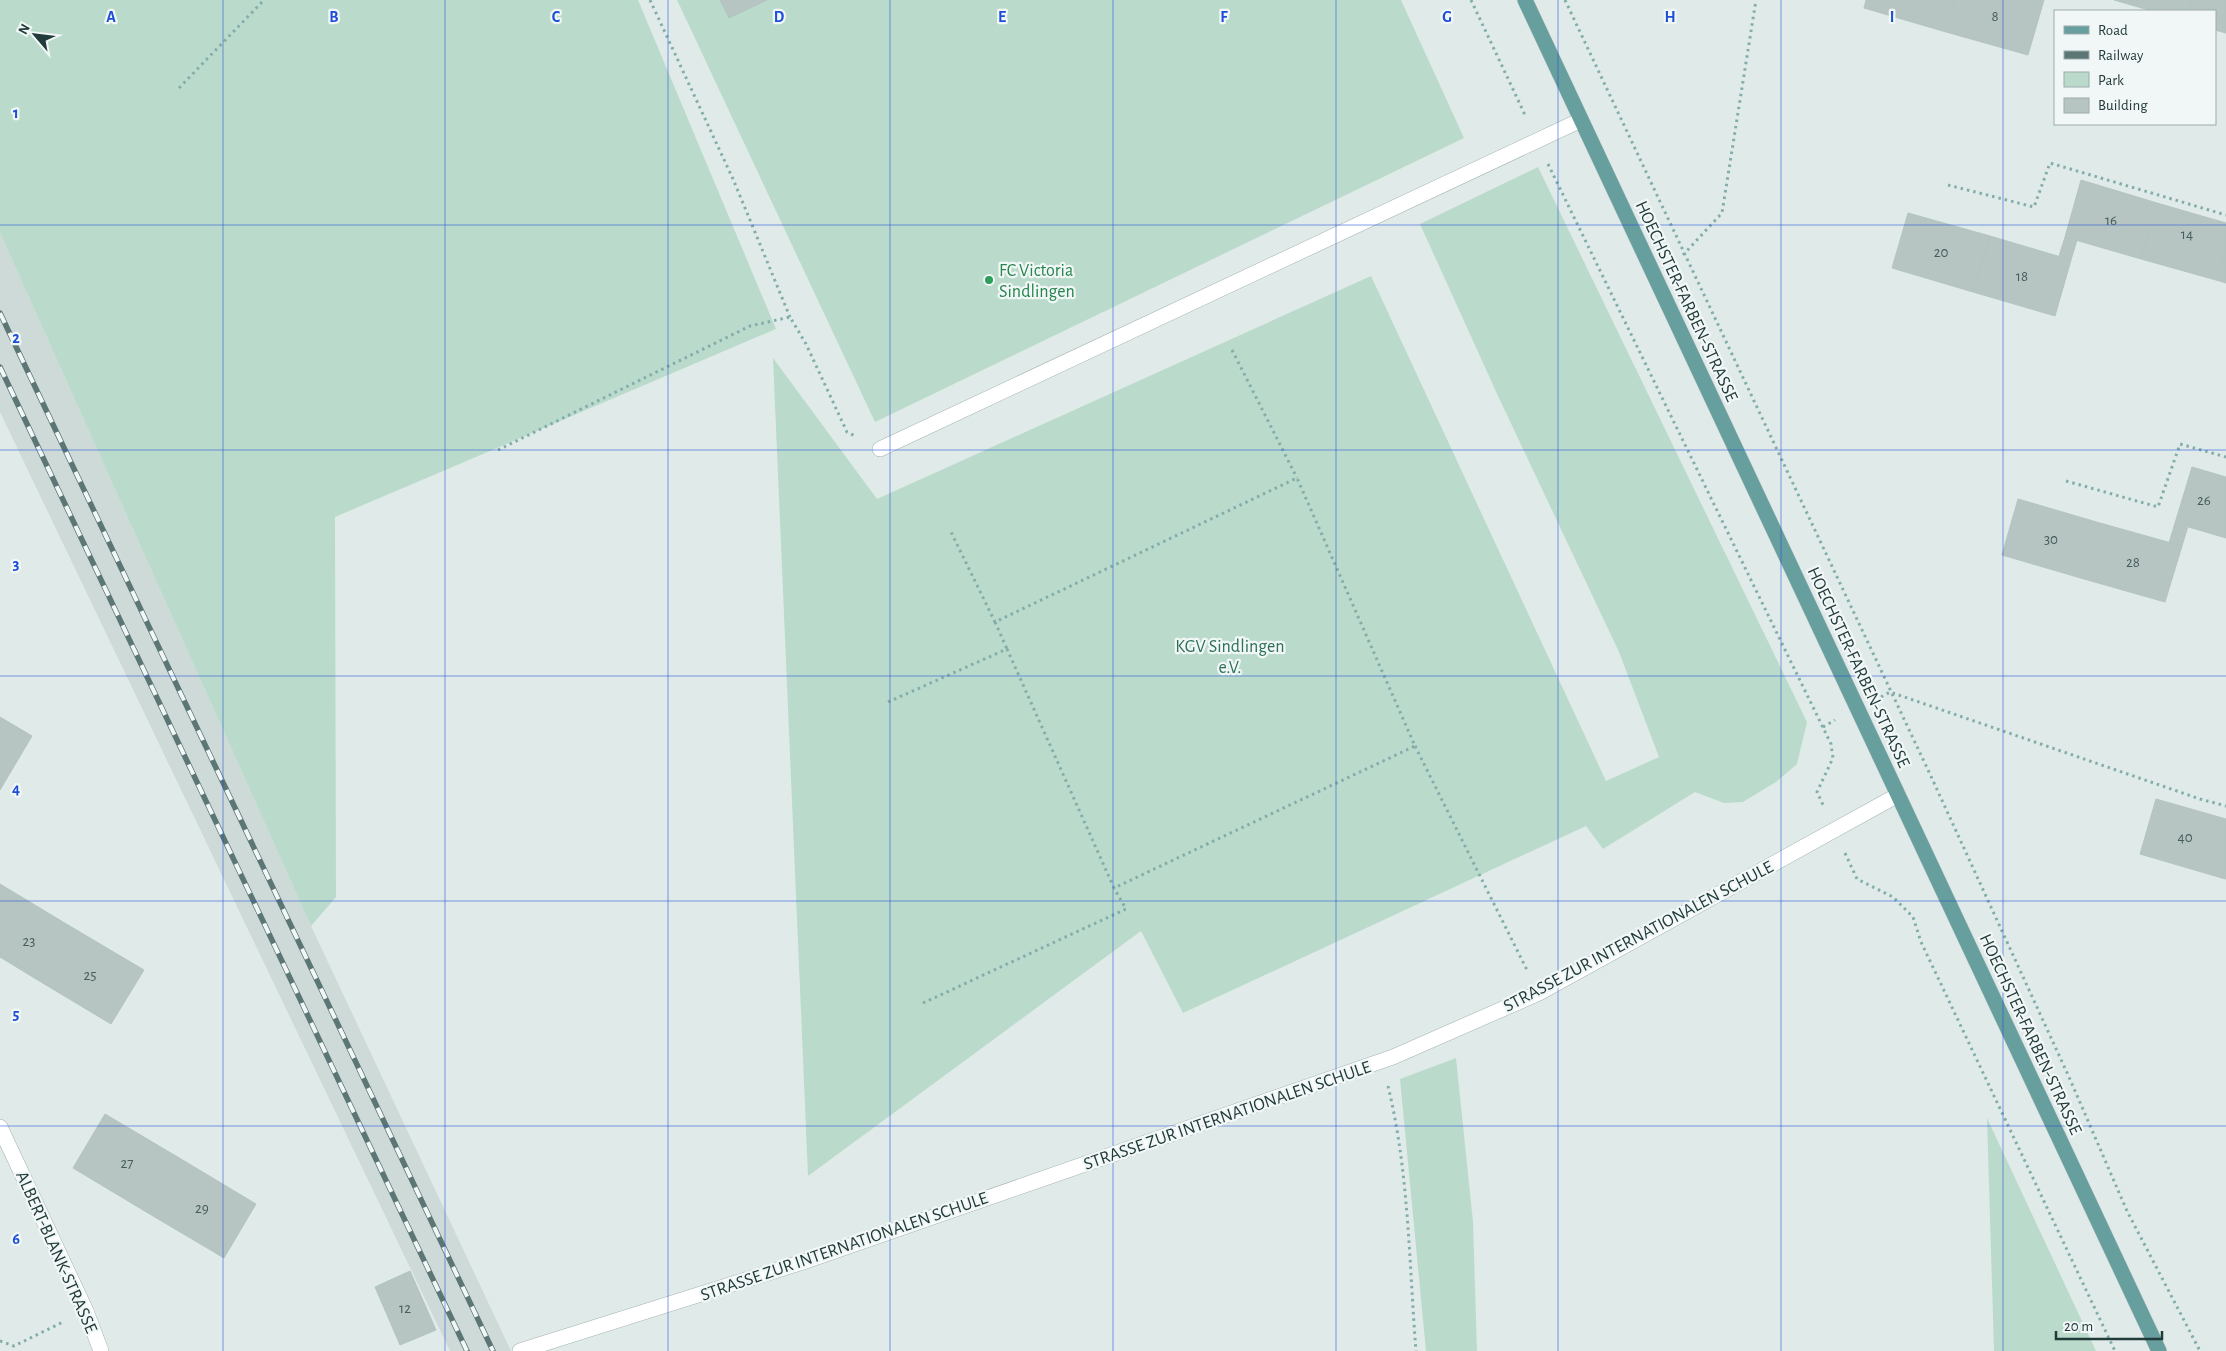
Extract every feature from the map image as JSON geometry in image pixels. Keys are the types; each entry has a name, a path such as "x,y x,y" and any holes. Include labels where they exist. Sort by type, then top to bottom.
{"main road":[{"name":"HOECHSTER-FARBEN-STRASSE","path":"1525,0 2159,1351"}],"street":[{"path":"880,449 1581,120"},
{"name":"STRASSE ZUR INTERNATIONALEN SCHULE","path":"520,1351 806,1260 1382,1062 1539,993 1898,795"},
{"name":"ALBERT-BLANK-STRASSE","path":"0,1127 86,1311 101,1351"}],"path":[{"path":"178,88 264,0"},
{"path":"650,0 733,179 790,317 806,344 847,432 880,449"},
{"path":"1471,0 1537,140 1832,744 1833,758 1817,792 1834,831 1858,879 1893,897 1912,916 1920,942 2115,1351"},
{"path":"1565,0 2069,1077 2127,1211 2200,1351"},
{"path":"1684,254 1722,213 1756,0"},
{"path":"1948,185 2034,207 2050,163 2226,214"},
{"path":"498,450 750,326 790,317"},
{"path":"1232,350 1297,478 1415,746 1539,993"},
{"path":"2066,481 2158,507 2180,444 2226,457"},
{"path":"995,622 1297,478"},
{"path":"923,1003 1126,909 1114,888 995,622 951,532"},
{"path":"888,702 1006,649"},
{"path":"1890,692 2200,799 2226,806"},
{"path":"1114,888 1415,746"},
{"path":"1382,1062 1396,1124 1416,1351"},
{"path":"0,1341 14,1346 86,1311"}],"shaded area":[{"path":"0,233 311,926 511,1351 450,1351 0,412"}],"green space":[{"path":"0,0 638,0 776,329 335,517 336,897 311,926 0,233"},
{"name":"FC Victoria Sindlingen","path":"677,0 1401,0 1464,138 875,422"},
{"name":"KGV Sindlingen e.V.","path":"1538,167 1807,722 1797,764 1776,782 1743,802 1724,803 1695,792 1603,849 1586,826 1183,1013 1141,931 808,1176 773,358 877,499 1371,276 1606,781 1659,757 1619,652 1498,396 1420,224"},
{"path":"1456,1058 1473,1222 1477,1351 1426,1351 1400,1079"},
{"path":"1987,1118 2096,1351 1994,1351"}],"building":[{"path":"720,0 767,0 729,18"},
{"path":"1866,0 1955,0 1946,32 1864,8"},
{"path":"1955,0 2044,0 2028,55 1946,32"},
{"path":"2114,0 2192,0 2189,10 2149,10"},
{"path":"2192,0 2226,0 2226,33 2216,30 2216,10 2189,10"},
{"path":"2081,180 2157,203 2141,259 2065,237"},
{"path":"2157,203 2226,223 2226,245 2216,280 2141,259"},
{"path":"1908,213 1990,236 1973,292 1892,268"},
{"path":"1990,236 2071,260 2055,316 1973,292"},
{"path":"2065,237 2077,240 2071,260 2059,256"},
{"path":"2226,245 2226,283 2216,280"},
{"path":"2192,467 2226,477 2226,538 2175,523"},
{"path":"2018,499 2100,523 2084,579 2002,555"},
{"path":"2100,523 2182,546 2165,602 2084,579"},
{"path":"2175,523 2188,526 2182,546 2169,543"},
{"path":"0,717 32,736 0,790"},
{"path":"2156,799 2226,819 2226,865 2222,878 2140,854"},
{"path":"2226,865 2226,879 2222,878"},
{"path":"0,884 68,925 36,979 0,957"},
{"path":"68,925 144,970 111,1024 36,979"},
{"path":"105,1114 181,1159 148,1213 73,1168"},
{"path":"181,1159 256,1204 224,1258 148,1213"},
{"path":"410,1271 436,1330 400,1345 375,1287"}],"railway":[{"path":"0,313 493,1351"},
{"path":"0,367 467,1351"}],"place":[{"name":"FC Victoria Sindlingen","path":"989,280"}]}
